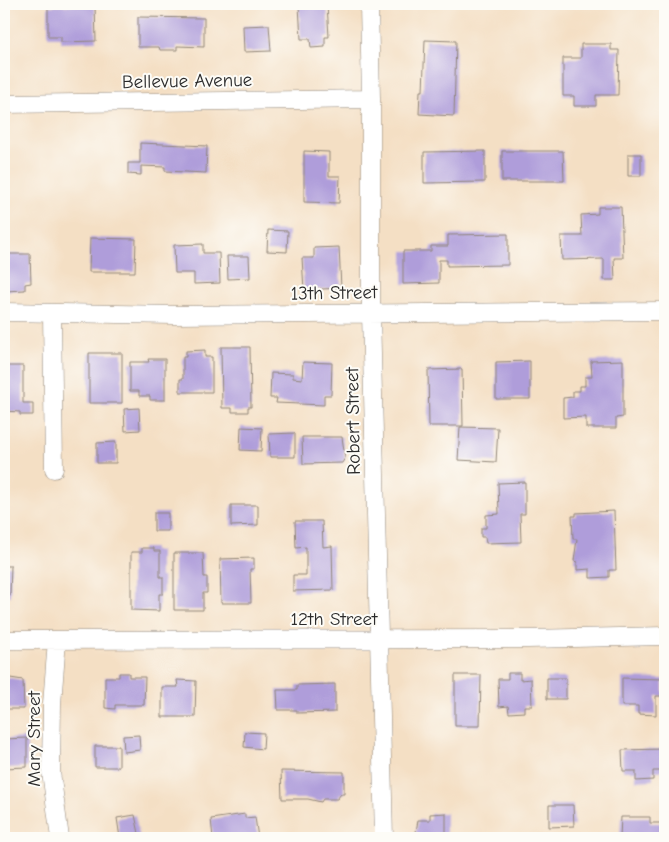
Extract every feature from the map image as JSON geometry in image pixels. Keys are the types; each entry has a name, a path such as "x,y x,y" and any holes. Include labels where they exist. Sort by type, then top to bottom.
{"street":[{"name":"Robert Street","path":"368,4 371,99 371,313 384,838"},
{"name":"Bellevue Avenue","path":"4,104 371,99"},
{"name":"13th Street","path":"4,312 174,315 665,310"},
{"path":"52,313 54,469"},
{"name":"12th Street","path":"4,640 528,639 665,636"},
{"name":"Mary Street","path":"57,640 52,704 51,772 60,838"}],"building":[{"path":"327,4 329,37 325,37 325,47 311,48 310,39 301,39 299,6"},
{"path":"95,5 96,41 61,42 61,37 48,37 48,6"},
{"path":"138,17 204,18 204,47 177,46 177,50 160,50 159,47 138,47"},
{"path":"269,25 271,51 244,52 243,26"},
{"path":"425,40 456,41 454,116 419,114 420,91 423,91"},
{"path":"581,44 611,44 611,50 619,50 618,95 596,95 596,106 574,106 574,96 563,96 563,58 581,58"},
{"path":"140,143 207,146 206,173 165,171 165,167 141,166 141,175 128,174 128,163 140,163"},
{"path":"304,151 329,152 329,176 340,176 339,203 304,202"},
{"path":"485,151 485,182 424,183 424,152"},
{"path":"502,151 563,151 564,181 502,181"},
{"path":"628,154 641,154 641,176 628,176"},
{"path":"598,207 621,207 623,258 614,258 615,280 604,280 604,259 562,260 561,236 582,236 581,215 598,214"},
{"path":"268,230 288,231 287,252 267,251"},
{"path":"508,234 508,265 447,266 447,260 439,260 439,283 403,284 403,251 431,251 431,246 448,246 448,235"},
{"path":"90,238 136,239 135,272 89,272"},
{"path":"203,244 203,253 219,253 220,283 194,284 194,273 175,273 174,245"},
{"path":"339,247 341,288 304,290 302,258 314,258 314,248"},
{"path":"4,254 30,254 31,283 25,284 25,290 4,291"},
{"path":"227,256 249,256 250,278 228,279"},
{"path":"221,347 250,347 251,407 248,407 248,412 232,412 232,408 222,408"},
{"path":"205,350 205,357 212,357 212,392 180,392 180,379 183,379 183,357 186,357 186,351"},
{"path":"89,353 122,353 122,403 89,403"},
{"path":"148,359 165,359 165,400 150,400 150,396 139,396 139,391 130,391 130,362 149,362"},
{"path":"623,360 623,417 616,418 616,428 586,428 586,417 563,418 563,398 573,397 573,391 580,391 580,386 585,386 585,377 592,377 591,361"},
{"path":"530,361 530,399 496,399 496,362"},
{"path":"303,362 332,363 331,395 324,395 324,405 276,403 277,398 270,398 271,373 293,374 293,378 302,379"},
{"path":"4,366 23,366 23,403 33,403 33,415 20,415 20,412 4,411"},
{"path":"462,369 463,426 429,426 428,370"},
{"path":"139,408 140,430 125,431 124,409"},
{"path":"241,427 262,428 261,451 240,450"},
{"path":"460,427 498,428 496,462 458,460"},
{"path":"295,433 295,457 270,457 269,434"},
{"path":"302,437 342,437 345,458 342,463 303,464"},
{"path":"116,442 116,463 97,463 97,443"},
{"path":"525,482 525,514 520,514 521,542 486,543 485,537 481,537 481,528 486,528 486,515 499,514 498,483"},
{"path":"231,505 258,505 258,525 231,526"},
{"path":"614,511 616,570 609,570 609,577 590,578 590,569 577,570 577,562 574,561 577,539 573,539 572,516 576,516 576,513"},
{"path":"154,513 168,513 168,531 154,531"},
{"path":"295,521 322,521 323,547 332,546 333,590 293,591 293,575 306,575 306,547 296,548"},
{"path":"142,548 154,548 154,551 160,551 160,577 163,577 163,594 159,594 159,611 131,610 131,552 142,552"},
{"path":"174,553 203,553 204,577 207,577 207,593 203,593 203,610 174,610"},
{"path":"254,558 254,569 250,569 251,603 221,603 220,559"},
{"path":"4,566 11,566 10,596 4,596"},
{"path":"119,673 129,673 129,677 145,677 144,705 115,705 115,709 105,708 105,677 119,677"},
{"path":"508,673 520,673 520,680 531,679 532,706 524,706 524,712 509,713 508,706 499,707 498,679 508,679"},
{"path":"455,675 481,675 480,726 455,726"},
{"path":"4,677 23,680 24,709 4,709"},
{"path":"547,678 566,678 566,699 547,699"},
{"path":"622,678 663,679 663,696 656,696 656,715 638,714 638,706 622,706"},
{"path":"177,680 196,681 195,717 162,717 162,687 178,687"},
{"path":"335,684 335,712 297,713 297,710 278,710 277,690 297,690 297,685"},
{"path":"245,732 264,733 263,749 244,747"},
{"path":"139,735 140,750 124,752 123,736"},
{"path":"27,738 27,767 4,768 4,739"},
{"path":"95,746 119,746 119,767 95,767"},
{"path":"663,749 663,771 653,771 653,780 636,781 636,771 623,771 622,750"},
{"path":"281,771 344,772 344,794 341,794 337,799 323,799 321,802 308,799 282,799"},
{"path":"549,805 573,805 574,826 549,827"},
{"path":"446,813 446,838 415,838 418,820 430,820 430,814"},
{"path":"245,814 245,818 255,817 258,838 213,838 211,819"},
{"path":"135,815 140,838 120,838 117,818"},
{"path":"621,817 650,817 650,823 665,823 665,838 620,838"}]}
